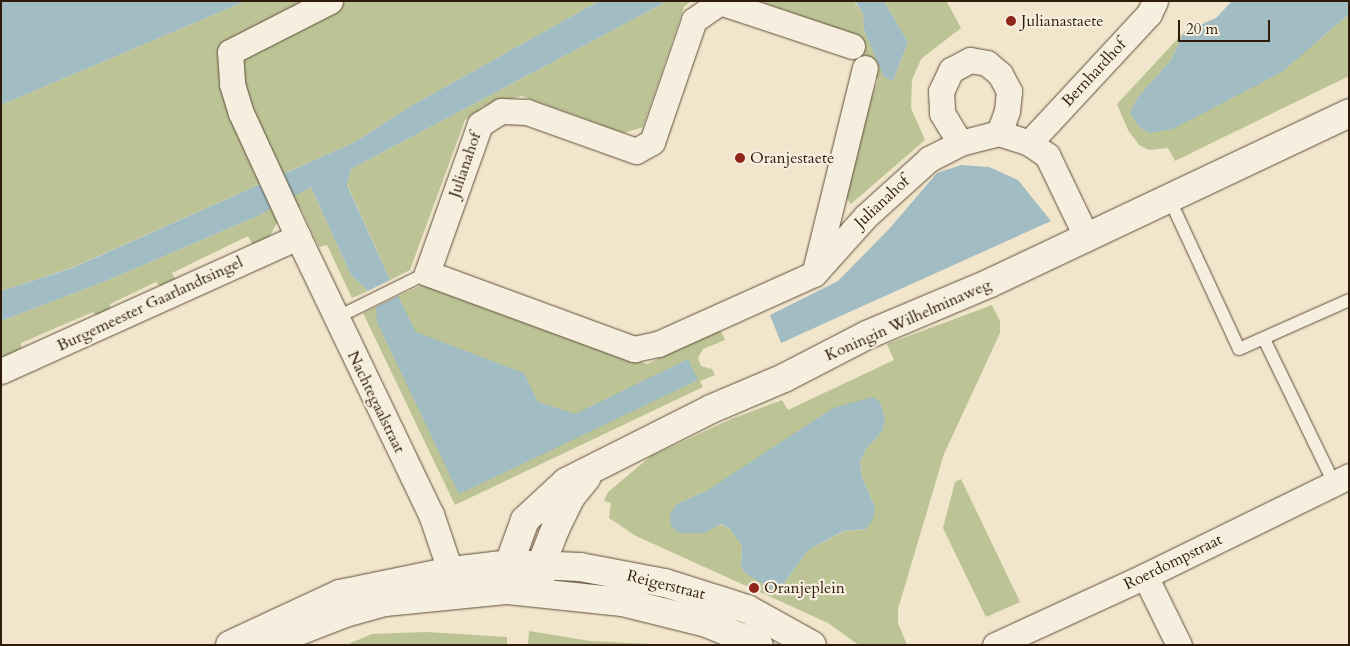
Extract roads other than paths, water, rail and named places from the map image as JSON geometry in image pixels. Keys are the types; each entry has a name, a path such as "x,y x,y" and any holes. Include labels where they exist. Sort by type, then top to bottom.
{"main road":[{"name":"Koningin Wilhelminaweg","path":"508,577 525,520 566,482 711,410 784,378 866,335 1087,238 1349,112"},
{"name":"Koningin Wilhelminaweg","path":"539,593 541,565 570,498 594,469"},
{"name":"Reigerstraat","path":"508,577 541,565 580,567 638,576 731,602 776,635 812,645"},
{"path":"230,645 340,594 508,577 539,593"},
{"path":"264,645 345,613 455,582"},
{"name":"Reigerstraat","path":"539,593 622,602 707,623 759,645"}],"street":[{"name":"Nachtegaalstraat","path":"330,1 230,52 232,84 240,113 431,514 455,582"},
{"name":"Bernhardhof","path":"1028,143 1149,14 1155,1"},
{"name":"Julianahof","path":"852,46 720,2 694,20 652,142 636,152 527,112 501,111 480,124 427,273 634,349 658,344 814,274 866,216 929,159 960,143"},
{"path":"999,133 1007,111 1009,91 1000,74 987,63 970,60 951,70 941,90 942,114 960,143 999,133 1028,143 1047,155 1087,238"},
{"name":"Julianahof","path":"814,274 864,68"},
{"name":"Burgemeester Gaarlandtsingel","path":"1,371 298,237"},
{"name":"Roerdompstraat","path":"995,645 1145,576 1342,479"},
{"path":"1145,576 1179,645"}],"lane":[{"path":"1169,198 1239,349 1349,300"},
{"path":"336,318 427,273"},
{"path":"1264,339 1342,479"}],"water":[{"path":"1,1 246,1 1,105"},
{"path":"599,1 668,1 351,169 347,185 390,280 368,291 351,275 311,187 258,216 106,281 1,321 1,291 72,268 355,142 411,106"},
{"path":"855,1 884,1 908,42 893,81 884,77 864,30 863,14"},
{"path":"1232,1 1349,1 1349,14 1282,72 1173,129 1150,133 1139,127 1130,113 1138,97 1171,60 1184,32 1216,18"},
{"path":"961,165 989,167 1018,180 1051,221 781,343 770,315 838,281 890,228 937,173"},
{"path":"398,296 416,332 524,373 538,402 575,414 688,359 698,380 459,494 377,322 376,307"},
{"path":"873,397 880,402 885,419 882,431 866,449 860,462 862,477 875,507 873,519 866,529 844,531 808,550 783,585 771,589 744,572 741,566 742,546 730,529 721,524 705,533 679,533 671,526 670,515 677,504 708,490 833,408"}],"place":[{"name":"Julianastaete","path":"1011,21"},
{"name":"Oranjestaete","path":"740,158"},
{"name":"Oranjeplein","path":"754,588"}]}
